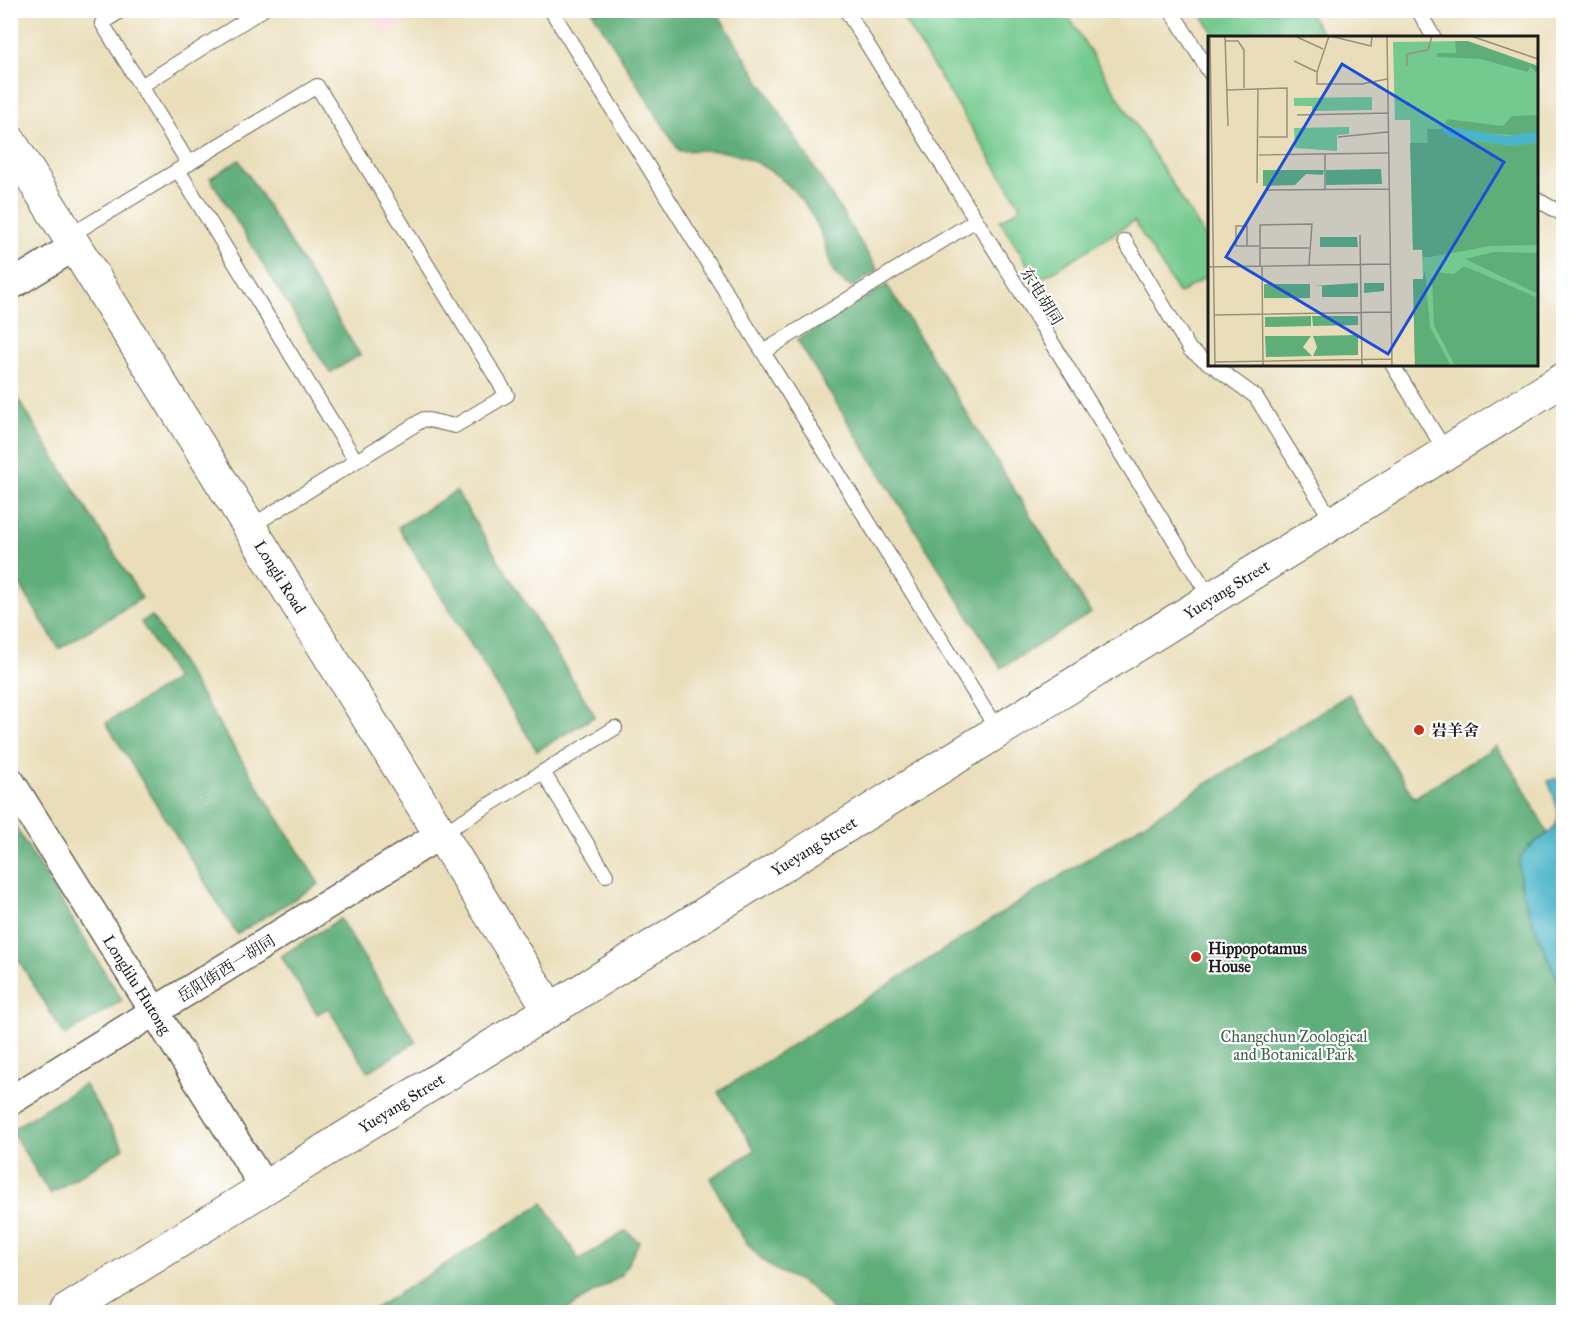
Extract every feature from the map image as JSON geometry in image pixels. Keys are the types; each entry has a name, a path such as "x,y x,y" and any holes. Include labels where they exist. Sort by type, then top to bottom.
{"street":[{"name":"Longli Road","path":"10,142 550,1010"},
{"path":"10,286 72,241"},
{"name":"Yueyang Street","path":"65,1312 1563,379"},
{"name":"Longlilu Hutong","path":"10,781 265,1188"},
{"name":"岳阳街西一胡同","path":"10,1101 441,834"}],"lane":[{"path":"122,10 102,23 141,86 183,167 356,461"},
{"path":"141,86 262,10"},
{"path":"551,10 998,731"},
{"name":"东电胡同","path":"846,10 1210,599"},
{"path":"1171,10 1208,71"},
{"path":"1418,10 1433,36"},
{"path":"72,241 183,167 317,86 507,395 455,426 424,419 250,527"},
{"path":"1538,200 1563,215"},
{"path":"763,352 976,220"},
{"path":"1125,242 1190,350 1208,363"},
{"path":"1213,366 1256,397 1334,522"},
{"path":"1393,366 1446,452"},
{"path":"441,834 615,728"},
{"path":"543,772 606,875"}],"shaded area":[{"path":"369,11 422,11 384,34"}],"green space":[{"path":"592,11 716,11 878,270 852,287 838,278 831,266 816,222 797,195 772,172 726,152 679,151"},
{"path":"915,11 1065,11 1208,241 1208,276 1179,294 1134,221 1038,281 1000,221 1021,207 903,18"},
{"path":"1199,11 1308,11 1323,36 1215,36"},
{"path":"239,160 360,355 330,373 210,178"},
{"path":"887,285 1091,613 1001,668 797,340"},
{"path":"10,386 142,598 59,649 11,570"},
{"path":"456,491 595,716 537,751 398,527"},
{"path":"152,616 319,884 237,934 106,723 176,679 141,622"},
{"name":"Changchun Zoological and Botanical Park","path":"1349,694 1414,798 1496,746 1521,783 1548,834 1528,847 1520,860 1520,881 1540,940 1563,991 1563,1312 833,1312 812,1289 774,1269 760,1257 735,1226 711,1178 755,1150 718,1092"},
{"path":"11,820 122,1000 65,1036 11,948"},
{"path":"340,919 416,1042 368,1072 328,1008 317,1014 281,956"},
{"path":"84,1084 124,1148 50,1194 11,1130"},
{"path":"543,1203 579,1260 626,1231 639,1242 622,1275 563,1312 369,1312"}],"water":[{"path":"1556,778 1564,795 1563,991 1535,925 1519,872 1523,853 1547,834 1556,823 1557,808 1548,781"}],"place":[{"name":"岩羊舍","path":"1419,730"},
{"name":"Hippopotamus House","path":"1196,957"}]}
